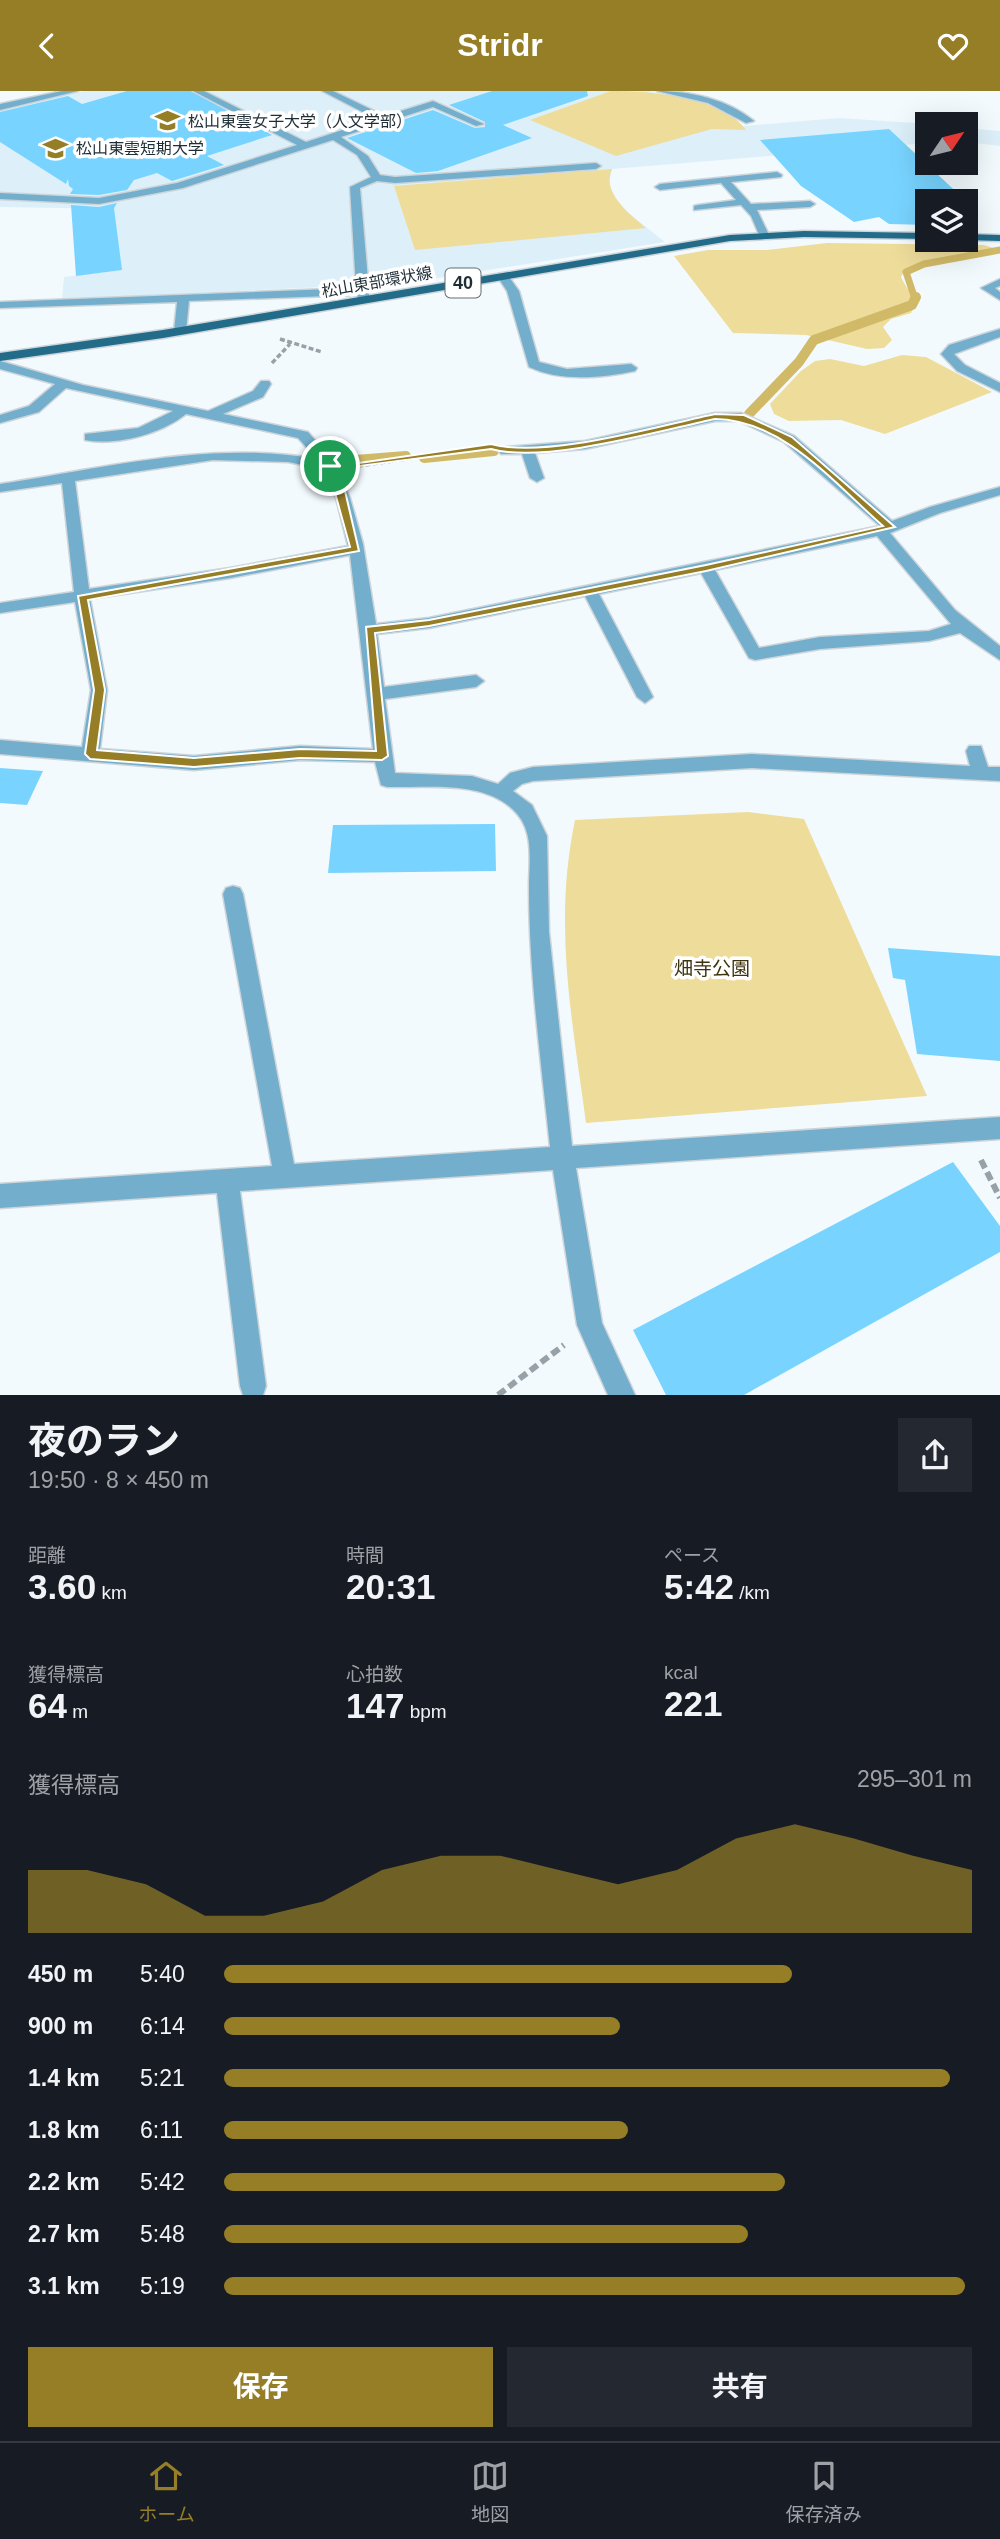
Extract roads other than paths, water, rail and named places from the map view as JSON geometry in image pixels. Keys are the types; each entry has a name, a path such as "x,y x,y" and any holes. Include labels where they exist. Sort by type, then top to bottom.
{"main road":[{"name":"松山東部環状線","path":"0,357 180,331 363,296 730,238 764,235 915,236"},
{"path":"978,237 1000,238"}],"street":[{"path":"0,107 74,91"},
{"path":"197,91 306,146"},
{"path":"326,91 385,120"},
{"path":"661,91 711,101 749,121"},
{"path":"0,196 99,201 179,186 433,104 479,124"},
{"path":"335,137 361,151 370,162 376,178"},
{"path":"0,305 183,298 363,296 355,187 376,178 394,180 596,166"},
{"path":"660,187 777,175"},
{"path":"723,180 746,204 764,235"},
{"path":"698,208 746,204 810,204"},
{"path":"503,276 513,291 533,364 541,369 557,371 631,368"},
{"path":"1000,282 987,288 1000,297"},
{"path":"180,331 183,298"},
{"path":"1000,333 953,348 947,354 961,368 1000,388"},
{"path":"0,365 64,383 303,435 315,443 330,466 341,491 355,549 369,630 387,781 472,783 501,792 526,810 538,836 539,932 562,1156 590,1325 622,1395"},
{"path":"0,419 34,409 64,383"},
{"path":"212,414 258,394 265,384"},
{"path":"90,437 130,435 172,420 185,409"},
{"path":"506,451 628,438 715,417 741,417 789,439 886,529 961,627 1000,654"},
{"path":"527,449 537,478"},
{"path":"0,488 213,456 288,458 330,466"},
{"path":"68,478 82,598 99,690 90,754"},
{"path":"369,630 429,623 886,529 1000,491"},
{"path":"0,608 82,598 355,549"},
{"path":"706,568 755,654 820,643 929,636 961,627"},
{"path":"589,590 645,697"},
{"path":"376,694 476,681"},
{"path":"0,747 194,763 300,753 382,756"},
{"path":"975,751 981,773"},
{"path":"501,792 516,778 533,774 752,761 1000,773"},
{"path":"233,894 285,1176"},
{"path":"0,1196 1000,1128"},
{"path":"227,1180 253,1386"}],"waterway":[{"path":"915,299 906,272 924,264 1000,250"},
{"path":"749,414 799,362 814,340 912,305 915,299"},
{"path":"424,458 494,451"},
{"path":"343,461 406,456"}],"place":[{"name":"松山東雲女子大学（人文学部）","path":"168,121"},
{"name":"松山東雲短期大学","path":"56,148"}],"park label":[{"name":"畑寺公園","path":"712,968"}]}
